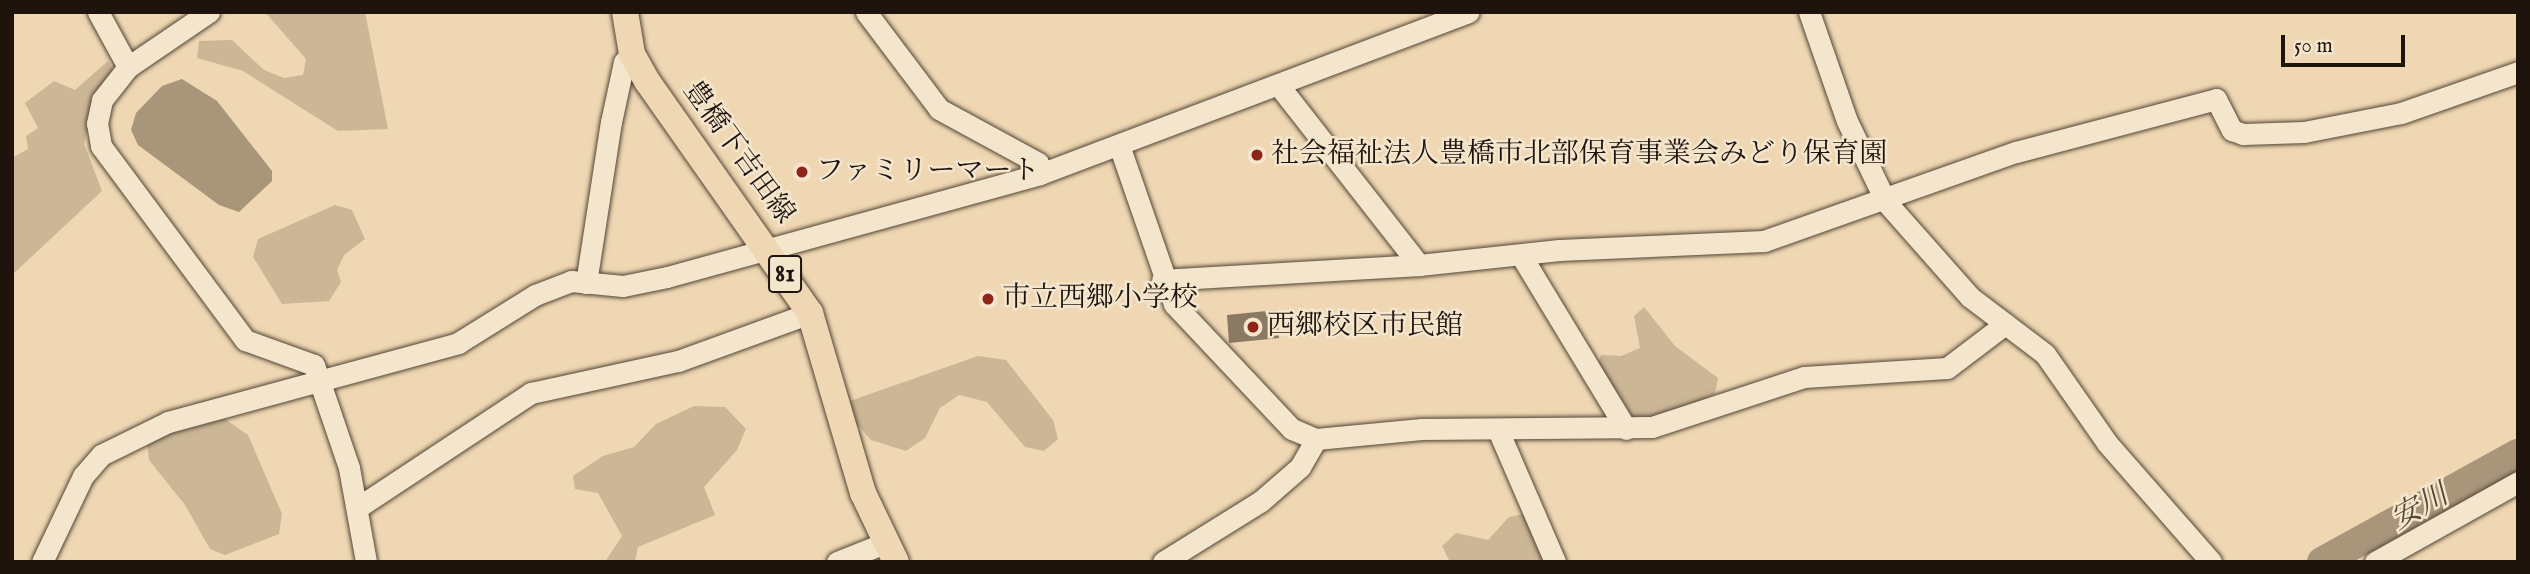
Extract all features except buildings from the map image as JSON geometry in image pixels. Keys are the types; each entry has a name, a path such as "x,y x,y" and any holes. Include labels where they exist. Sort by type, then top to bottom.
{"main road":[{"name":"豊橋下吉田線","path":"625,12 632,54 680,130 772,253 810,313 863,493 890,552"}],"street":[{"path":"98,12 128,67"},
{"path":"209,12 128,67 102,100 97,123 101,146 245,340 299,355 314,365 323,383 357,508 366,562"},
{"path":"866,12 940,108 1038,163 1040,174"},
{"path":"42,562 83,476 125,439 168,422 323,383 458,343 535,295 571,281 623,286 772,253 1040,174 1280,87 1468,12"},
{"path":"1809,12 1847,121 1886,202 1970,297 2045,354 2107,443 2211,562"},
{"path":"586,282 611,122 624,62 632,54"},
{"path":"1161,280 1764,241 1886,202 2016,152 2216,99 2232,130 2243,134 2304,132 2401,113 2518,72"},
{"path":"1280,87 1419,265"},
{"path":"1119,145 1161,280 1191,326 1292,429 1316,439 1422,429 1626,429 1680,420 1804,377 1947,368 2006,324"},
{"path":"1522,257 1626,429"},
{"path":"357,508 531,393 678,361 810,313"},
{"path":"1498,430 1555,562"},
{"path":"1177,559 1261,501 1300,467 1316,439"},
{"path":"2375,562 2518,482"},
{"path":"836,562 890,552"}],"shaded area":[{"path":"265,12 365,12 388,129 338,131 243,71 197,58 199,41 232,40 264,70 284,78 303,75 306,59"},
{"path":"108,61 114,72 95,101 84,144 102,191 12,275 12,158 28,149 26,136 38,128 25,103 54,81 75,90"},
{"path":"182,79 217,101 272,171 272,181 239,212 219,205 138,145 131,130 136,113 162,86"},
{"path":"335,205 352,210 365,239 344,255 337,270 341,282 329,301 282,304 253,257 258,239"},
{"path":"1644,307 1675,346 1718,378 1715,393 1702,402 1635,421 1598,363 1601,355 1621,356 1640,348 1634,316"},
{"path":"978,356 1006,360 1053,420 1058,439 1044,451 1025,447 987,402 959,395 940,408 925,438 906,451 871,440 849,415 850,401"},
{"path":"694,406 725,407 746,429 737,450 704,487 715,515 638,547 635,562 605,562 622,536 598,493 575,489 573,476 603,456 634,447 656,424"},
{"path":"225,419 248,435 282,514 279,534 225,555 210,549 185,505 149,460 147,440"},
{"path":"1524,514 1549,562 1450,562 1442,546 1456,533 1488,540 1509,517"}],"waterway":[{"name":"安川","path":"2322,562 2518,454"}],"place":[{"name":"社会福祉法人豊橋市北部保育事業会みどり保育園","path":"1257,155"},
{"name":"ファミリーマート","path":"802,172"},
{"name":"市立西郷小学校","path":"988,299"},
{"name":"西郷校区市民館","path":"1253,327"}]}
